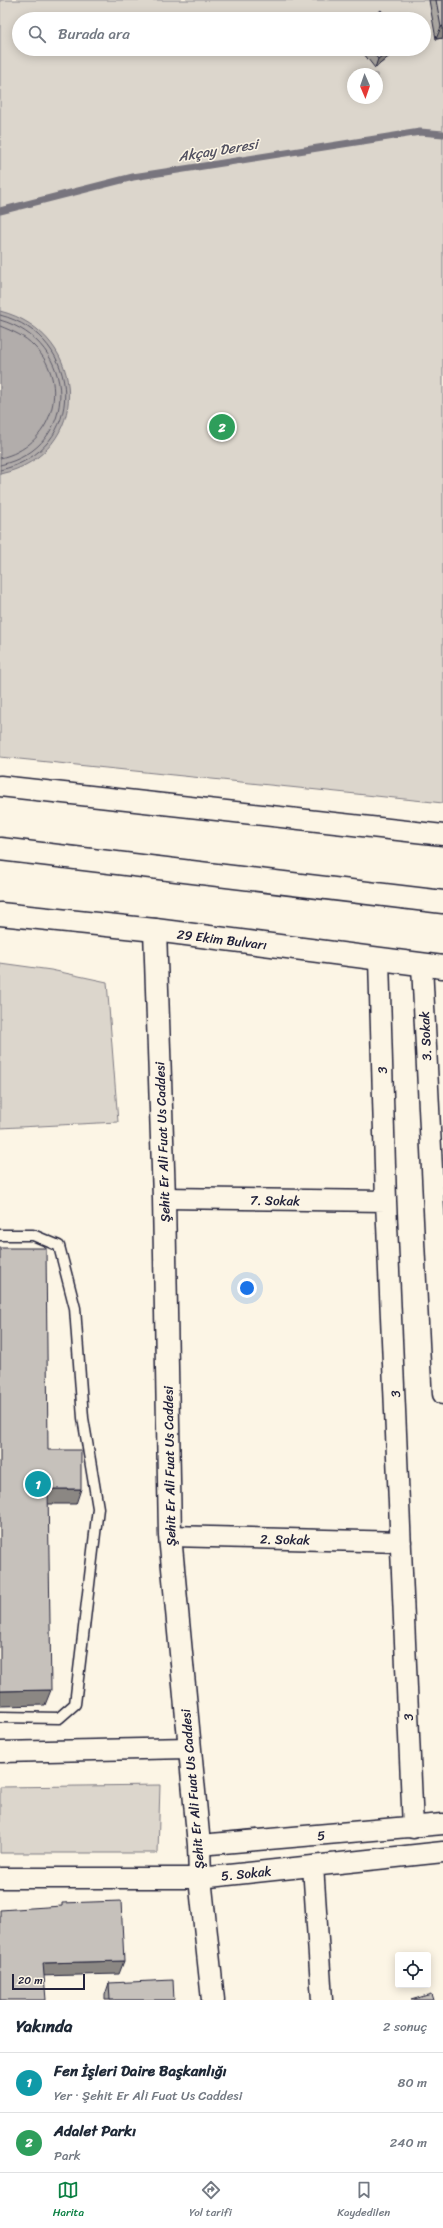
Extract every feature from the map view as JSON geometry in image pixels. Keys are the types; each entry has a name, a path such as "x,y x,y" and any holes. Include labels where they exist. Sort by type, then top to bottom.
{"street":[{"path":"0,786 443,835"},
{"path":"0,849 443,902"},
{"name":"29 Ekim Bulvarı","path":"0,914 154,930 432,966"},
{"name":"Şehit Er Ali Fuat Us Caddesi","path":"154,930 164,1198 170,1536 199,1845 200,1878 213,2000"},
{"name":"3","path":"379,959 386,1201 413,1828"},
{"name":"3. Sokak","path":"432,966 443,1394"},
{"name":"7. Sokak","path":"164,1198 386,1201"},
{"name":"2. Sokak","path":"170,1536 401,1542"},
{"path":"0,1752 189,1748"},
{"name":"5","path":"199,1845 413,1828 443,1824"},
{"name":"5. Sokak","path":"0,1878 200,1878 443,1852"},
{"path":"313,1866 322,2000"}],"lane":[{"path":"0,1235 33,1235 59,1246 75,1308 83,1418 98,1508 75,1704 59,1718 0,1717"}],"shaded area":[{"path":"0,0 443,0 443,803 0,757"},
{"path":"0,963 51,970 107,982 118,1122 0,1128"},
{"path":"160,1785 158,1853 0,1853 0,1787"}],"water":[{"path":"0,311 30,324 51,343 64,367 69,394 65,420 52,443 30,462 0,474"}],"building":[{"path":"436,0 443,0 443,26 441,27"},
{"path":"0,1248 46,1248 48,1450 81,1450 81,1489 48,1489 51,1690 0,1691"},
{"path":"121,1901 124,1961 43,1963 46,2000 0,2000 0,1910 62,1906 62,1903"},
{"path":"173,1980 174,2000 110,2000 109,1983"},
{"path":"431,1994 433,2000 411,2000"}],"waterway":[{"name":"Akçay Deresi","path":"0,211 133,177 420,132 443,134"}],"place":[{"name":"Adalet Parkı","path":"222,427"},
{"name":"Fen İşleri Daire Başkanlığı","path":"38,1484"}]}
